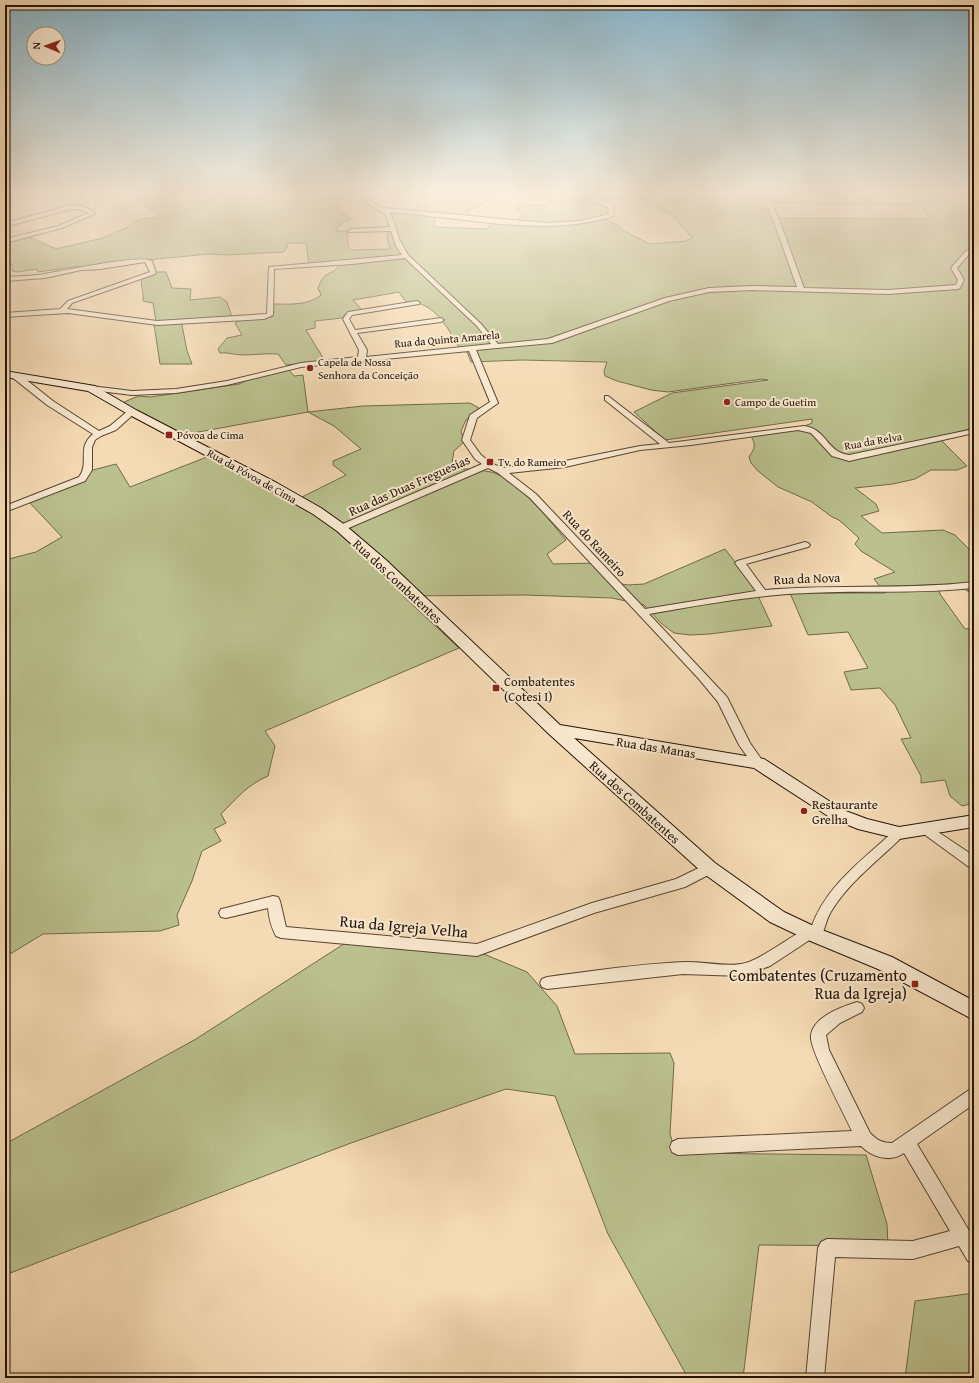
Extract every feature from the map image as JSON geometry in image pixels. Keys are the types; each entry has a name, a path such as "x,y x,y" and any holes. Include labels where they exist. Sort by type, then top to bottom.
{"main road":[{"name":"Rua da Póvoa de Cima","path":"5,374 91,388 132,412 273,486 317,511 341,528"},
{"name":"Rua dos Combatentes","path":"341,528 381,563 555,730 710,868 777,917 812,934 885,963 974,1011"},
{"name":"Rua das Manas","path":"555,730 758,763"},
{"path":"758,763 837,814 864,825 899,833 954,826 974,821"}],"street":[{"path":"5,315 62,311 157,323 264,317 270,315 271,268 274,266 352,262 401,257"},
{"path":"407,257 479,325 496,346"},
{"path":"789,257 801,289"},
{"name":"Rua da Quinta Amarela","path":"91,388 145,394 166,392 227,382 280,368 362,358 549,340 608,321 667,299 709,290 751,288 888,292 958,287 961,280 954,268 964,257"},
{"path":"5,279 45,276 81,268 100,267 145,260 150,261 153,273 70,302 62,311"},
{"path":"353,332 377,319 417,303"},
{"path":"362,358 363,350 346,320 350,313 377,319 441,320"},
{"name":"Rua do Rameiro","path":"471,348 494,403 473,417 466,440 478,457 501,471 533,496 643,612 723,700 745,745 758,763"},
{"path":"16,376 50,404 98,434"},
{"path":"608,398 667,445"},
{"path":"5,509 82,479 88,470 88,444 98,434 113,428 132,412"},
{"name":"Rua da Relva","path":"501,471 565,464 640,448 798,428 814,431 831,452 840,457 849,458 974,431"},
{"name":"Rua das Duas Freguesias","path":"341,528 488,464"},
{"path":"762,592 740,562 805,545"},
{"name":"Rua da Nova","path":"643,612 762,592 924,589 974,585"},
{"path":"925,829 974,863"},
{"path":"547,983 653,970 691,968 722,970 748,969 770,960 812,934 826,907 851,876 899,833"},
{"name":"Rua da Igreja Velha","path":"226,913 272,901 277,923 281,932 477,950 592,908 680,883 710,868"},
{"path":"857,1008 821,1028 818,1035 822,1051 864,1138 872,1147 882,1151 894,1151 974,1095"},
{"path":"678,1147 864,1138"},
{"path":"907,1142 974,1255"},
{"path":"815,1378 827,1248 913,1250 963,1236"}],"green space":[{"path":"5,257 182,257 135,261 94,270 81,269 79,266 38,272 37,269 17,272 12,271 12,264 5,265"},
{"path":"308,257 974,257 974,428 938,437 967,466 957,470 931,470 915,479 893,484 855,488 876,504 879,511 861,516 882,533 943,530 955,535 974,554 974,595 958,585 938,585 940,594 965,629 974,628 974,803 962,806 950,796 945,780 921,783 921,776 901,739 911,738 895,705 880,688 851,690 844,672 868,668 848,632 808,635 790,593 885,593 874,579 895,572 861,551 855,544 859,538 839,520 832,517 812,502 778,487 758,471 751,463 749,457 754,449 754,442 751,436 797,429 812,423 812,419 665,440 634,412 672,393 768,380 763,379 668,392 651,390 617,381 605,376 604,371 607,362 522,360 471,362 467,352 461,351 446,326 433,311 416,303 406,302 399,292 353,300 362,310 345,314 342,318 315,321 315,328 306,330 325,361 286,365 278,354 242,355 220,353 218,349 227,338 242,335 235,323 242,319 272,317 274,312 272,304 304,303 316,299 321,295 318,288 322,280 325,276 336,270 339,263 309,264"},
{"path":"151,272 166,272 172,288 191,289 190,300 220,297 227,302 232,317 181,320 187,351 192,364 160,364 154,324 156,321 153,303 143,301 141,284 143,278"},
{"path":"289,370 294,376 303,375 308,412 182,435 122,403 138,396 150,397 239,384 252,378"},
{"path":"470,403 479,408 466,420 461,431 464,442 454,451 451,468 491,472 501,476 511,482 532,501 566,540 547,554 553,564 597,563 616,583 628,585 644,584 725,549 753,585 772,626 690,635 674,633 662,624 644,605 612,598 525,595 403,596 459,648 265,731 275,746 268,776 254,783 237,797 221,814 226,823 214,829 221,841 202,851 192,881 177,915 179,925 160,931 43,934 5,957 5,560 36,552 62,537 29,502 88,475 93,470 116,464 130,487 207,457 292,502 346,475 333,465 333,461 361,449 334,426 308,412 363,406"},
{"path":"350,940 467,947 527,972 557,1006 575,1054 670,1053 674,1063 670,1134 676,1153 866,1155 887,1224 888,1246 759,1245 743,1378 688,1378 608,1234 555,1096 506,1089 351,1143 5,1275 5,1144 196,1039"},
{"path":"974,1293 974,1378 905,1378 915,1301"}],"place":[{"name":"Capela de Nossa Senhora da Conceição","path":"310,368"},
{"name":"Campo de Guetim","path":"727,402"},
{"name":"Póvoa de Cima","path":"169,435"},
{"name":"Tv. do Rameiro","path":"490,462"},
{"name":"Combatentes (Cotesi I)","path":"496,688"},
{"name":"Restaurante Grelha","path":"804,811"},
{"name":"Combatentes (Cruzamento Rua da Igreja)","path":"915,984"}]}
